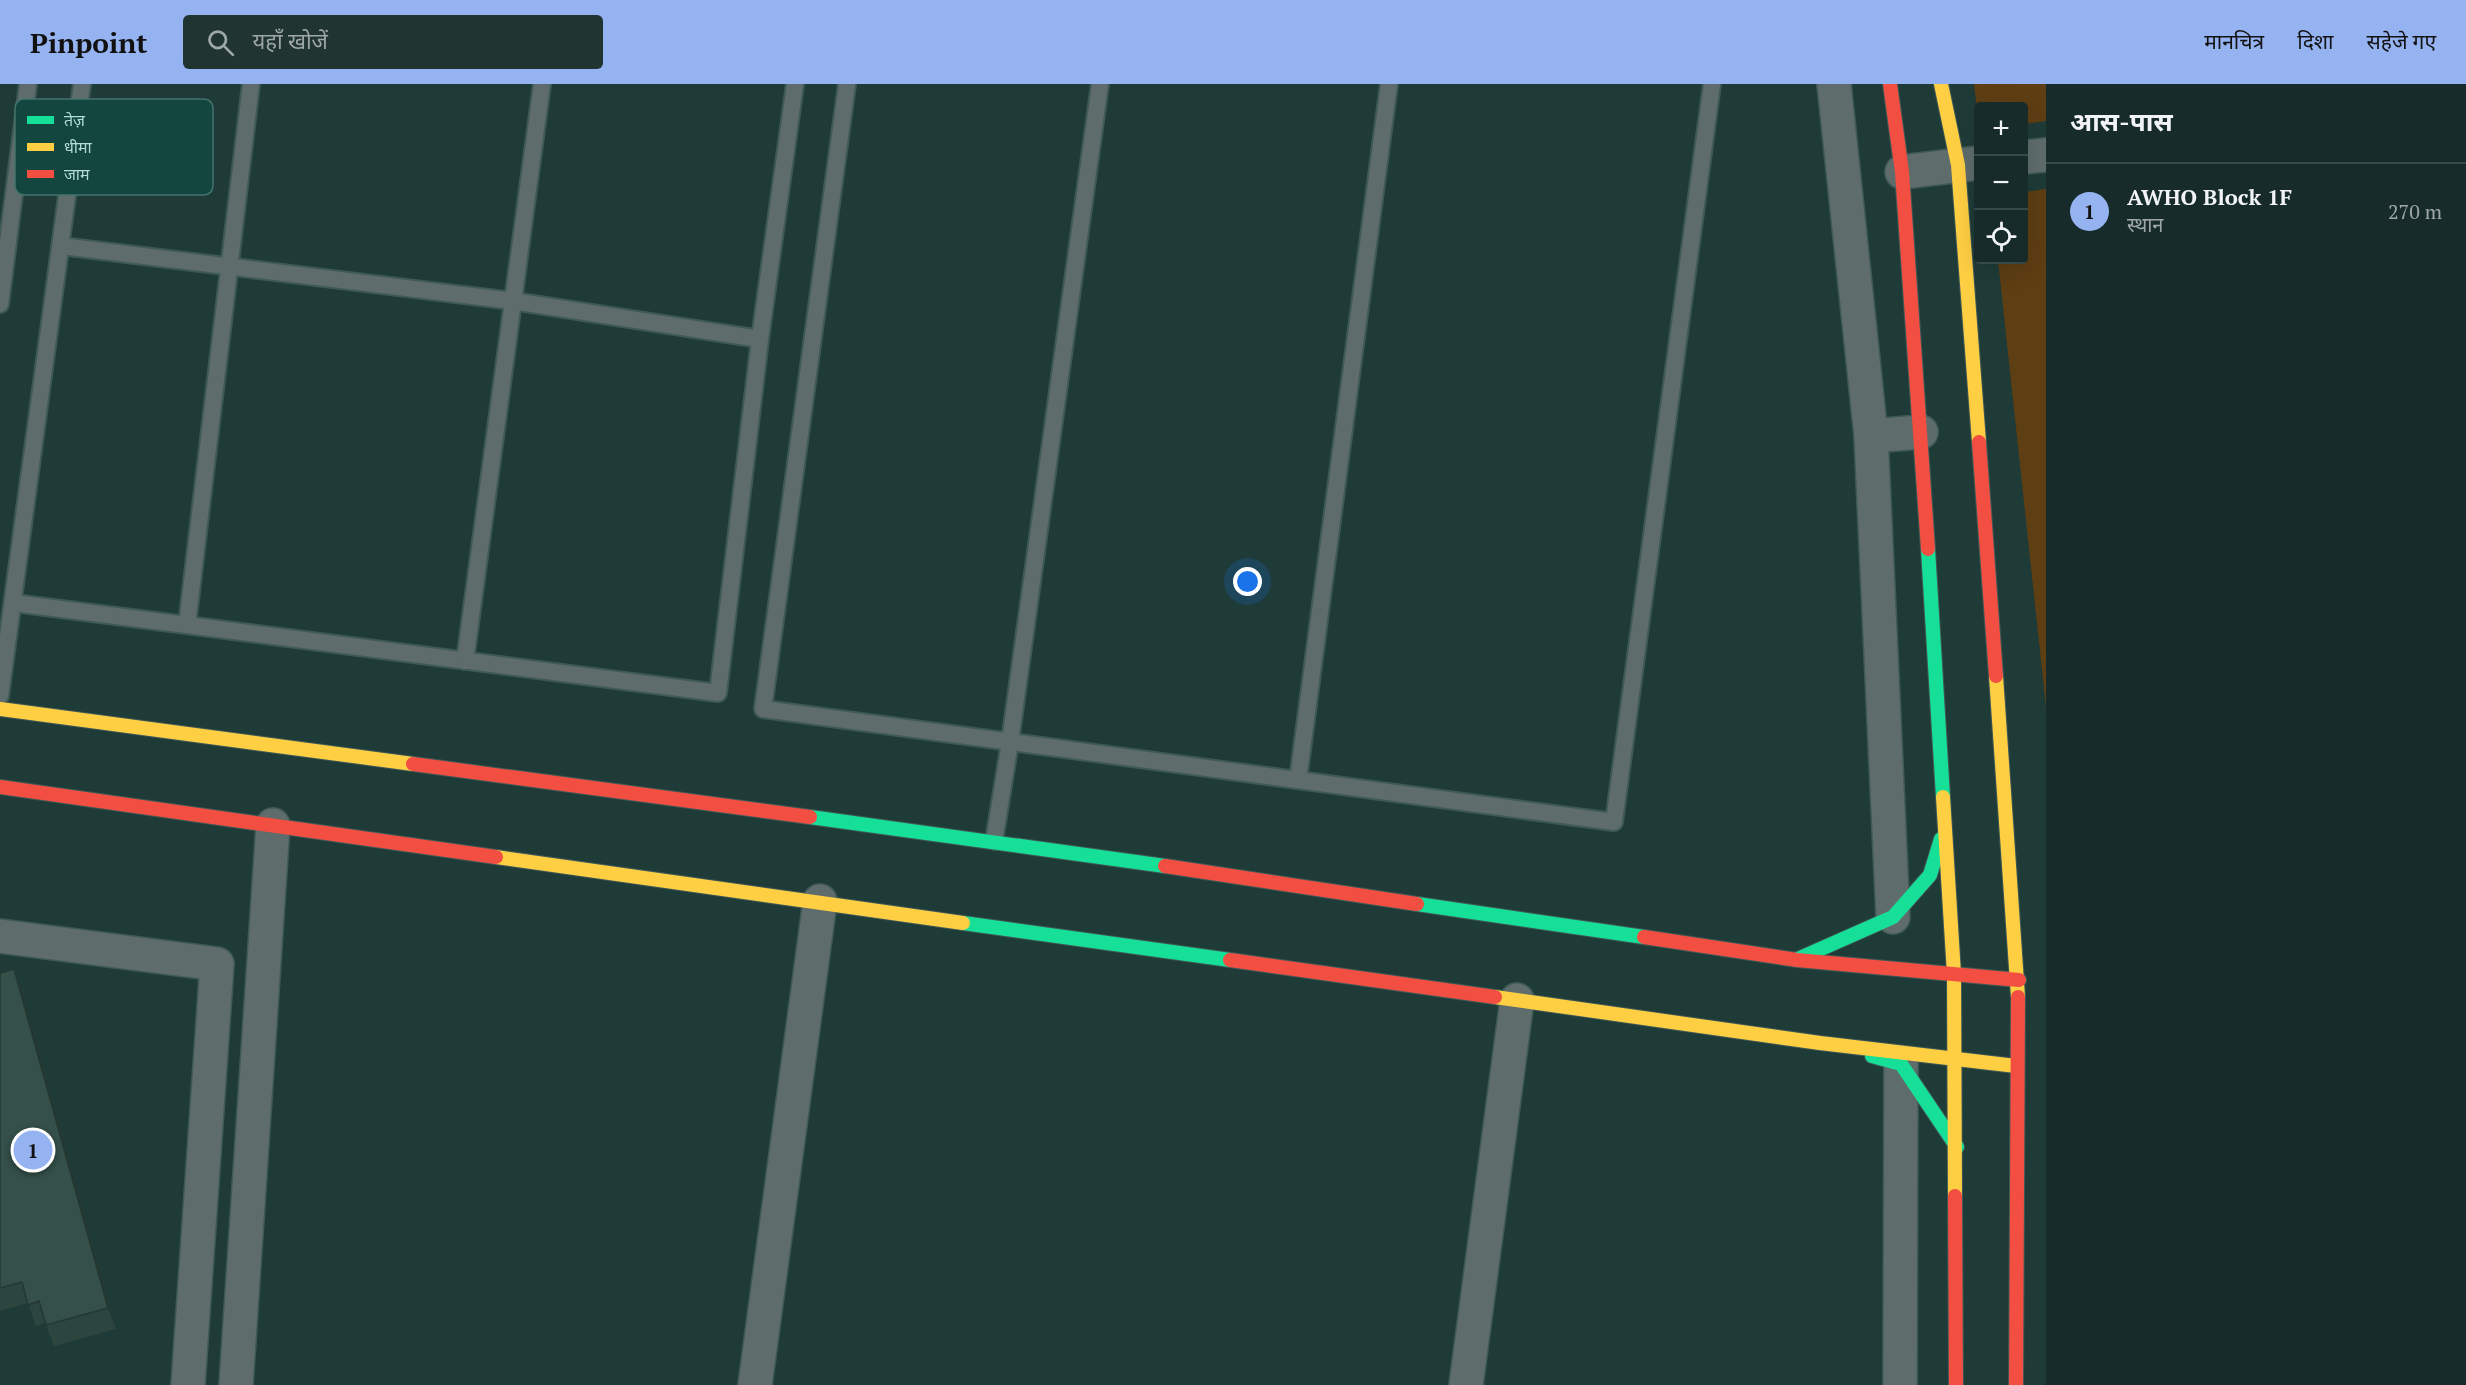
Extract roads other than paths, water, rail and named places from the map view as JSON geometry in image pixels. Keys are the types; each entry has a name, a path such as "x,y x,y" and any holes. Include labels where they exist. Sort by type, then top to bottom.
{"street":[{"path":"1834,84 1871,436 1893,917"},
{"path":"1890,84 1902,172 1921,432 1954,974 1953,1057 1957,1147 1956,1385"},
{"path":"1941,84 1968,164 2019,980 2016,1066 2016,1385"},
{"path":"2028,157 2046,155"},
{"path":"1902,172 1968,164"},
{"path":"1871,436 1921,432"},
{"path":"0,709 994,841 1797,960 2019,980"},
{"path":"0,787 1820,1043 2016,1066"},
{"path":"1797,960 1893,917 1930,874 1946,822"},
{"path":"236,1385 273,825"},
{"path":"755,1385 820,901"},
{"path":"0,936 217,964 188,1385"},
{"path":"1466,1385 1517,1000"},
{"path":"1820,1043 1900,1064 1957,1147"},
{"path":"1900,1064 1900,1385"}],"lane":[{"path":"26,99 28,84"},
{"path":"80,99 82,84"},
{"path":"187,625 251,84"},
{"path":"465,661 542,84"},
{"path":"14,603 718,693 760,339 795,84"},
{"path":"847,84 763,709 1614,822 1712,84"},
{"path":"994,841 1010,742 1100,84"},
{"path":"1298,780 1389,84"},
{"path":"0,304 15,186"},
{"path":"0,696 68,195"},
{"path":"61,246 513,301 760,339"}],"place":[{"name":"AWHO Block 1F","path":"33,1150"}]}
